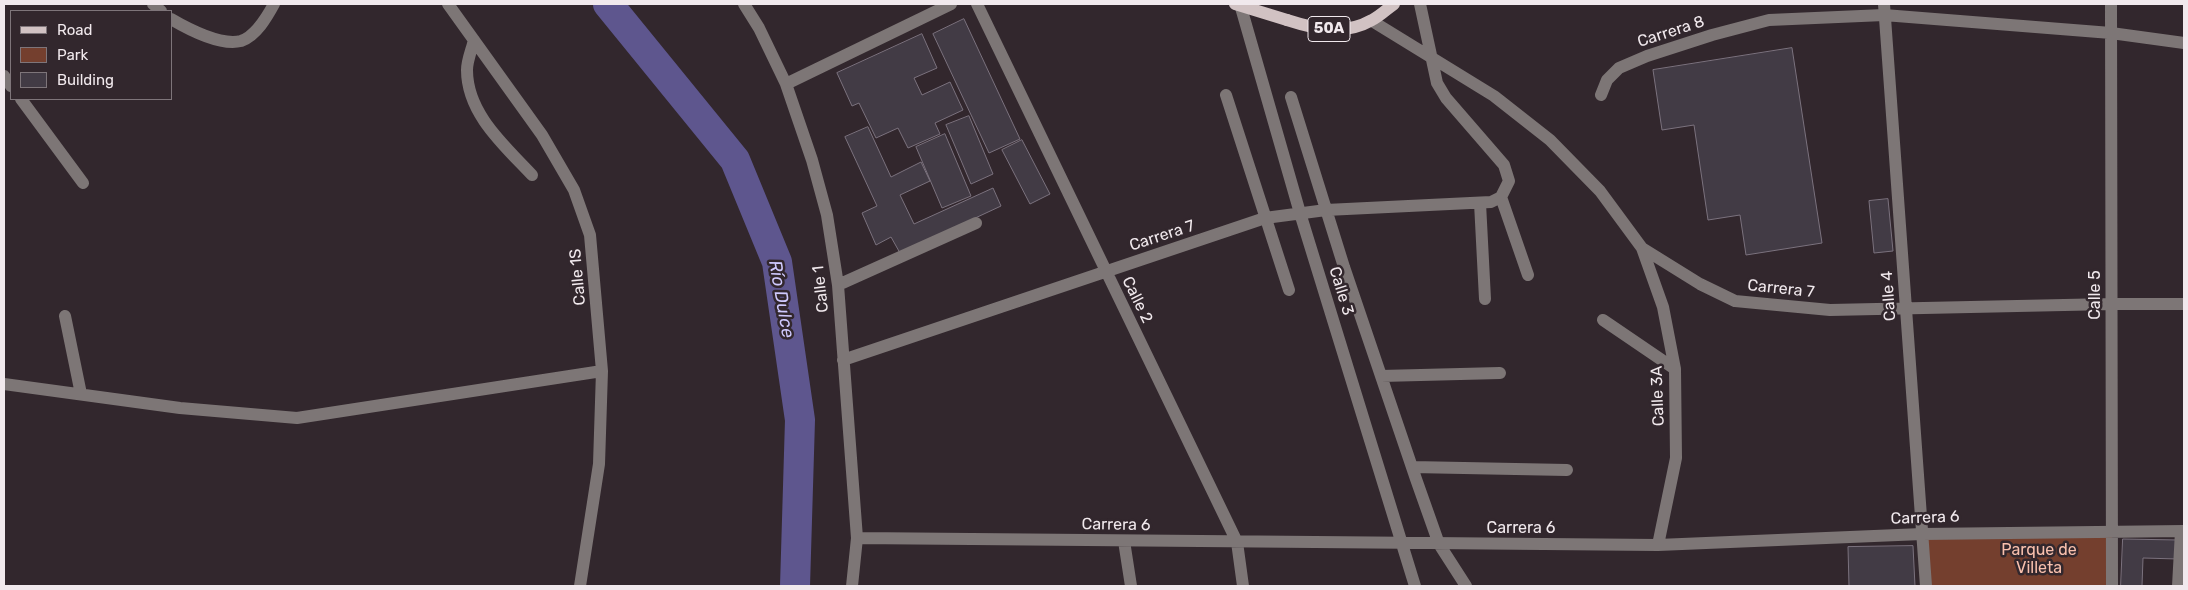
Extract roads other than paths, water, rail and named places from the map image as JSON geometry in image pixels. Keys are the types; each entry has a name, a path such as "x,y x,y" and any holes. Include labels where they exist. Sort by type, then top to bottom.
{"main road":[{"name":"50A","path":"1235,4 1315,29 1346,29 1372,21 1394,4"}],"street":[{"path":"172,20 202,36 241,41 257,30 274,4"},
{"name":"Calle 1S","path":"448,4 542,135 574,190 590,235 602,371 598,464 580,586"},
{"name":"Calle 1","path":"744,4 759,28 786,84 812,160 827,215 838,285 857,538 852,586"},
{"path":"786,84 951,4"},
{"name":"Calle 2","path":"977,4 1237,542 1243,586"},
{"name":"Calle 3","path":"1240,4 1300,213 1415,586"},
{"path":"1420,4 1437,83 1446,98 1504,165 1509,181 1501,196 1528,275"},
{"name":"Calle 5","path":"2111,4 2112,586"},
{"name":"Carrera 8","path":"1601,95 1607,80 1619,68 1647,56 1712,35 1769,20 1884,9 2111,33 2184,43"},
{"name":"Calle 4","path":"1884,9 1926,586"},
{"name":"Carrera 7","path":"1372,21 1494,96 1550,140 1600,191 1642,248 1700,284 1735,301 1830,310 1906,307 2184,304"},
{"path":"474,40 467,69 469,88 477,110 501,143 532,175"},
{"path":"1226,95 1289,290"},
{"name":"Calle 3","path":"1291,97 1326,210 1439,544 1466,586"},
{"path":"22,100 83,183"},
{"name":"Carrera 7","path":"843,360 1265,218 1326,210 1491,202 1501,196"},
{"path":"1480,203 1486,299"},
{"path":"838,285 976,222"},
{"name":"Calle 3A","path":"1642,248 1663,307 1675,369 1676,458 1658,545"},
{"path":"65,316 81,394"},
{"path":"1603,320 1675,369"},
{"path":"4,384 180,408 297,418 602,371"},
{"path":"1381,376 1500,374"},
{"path":"1412,467 1567,470"},
{"path":"2178,586 2182,531"},
{"name":"Carrera 6","path":"857,538 1658,545 1922,534 2182,531"},
{"path":"1124,541 1131,586"}],"waterway":[{"name":"Río Dulce","path":"608,4 735,160 777,262 800,420 795,586"}],"park label":[{"name":"Parque de Villeta","path":"2039,559"}]}
